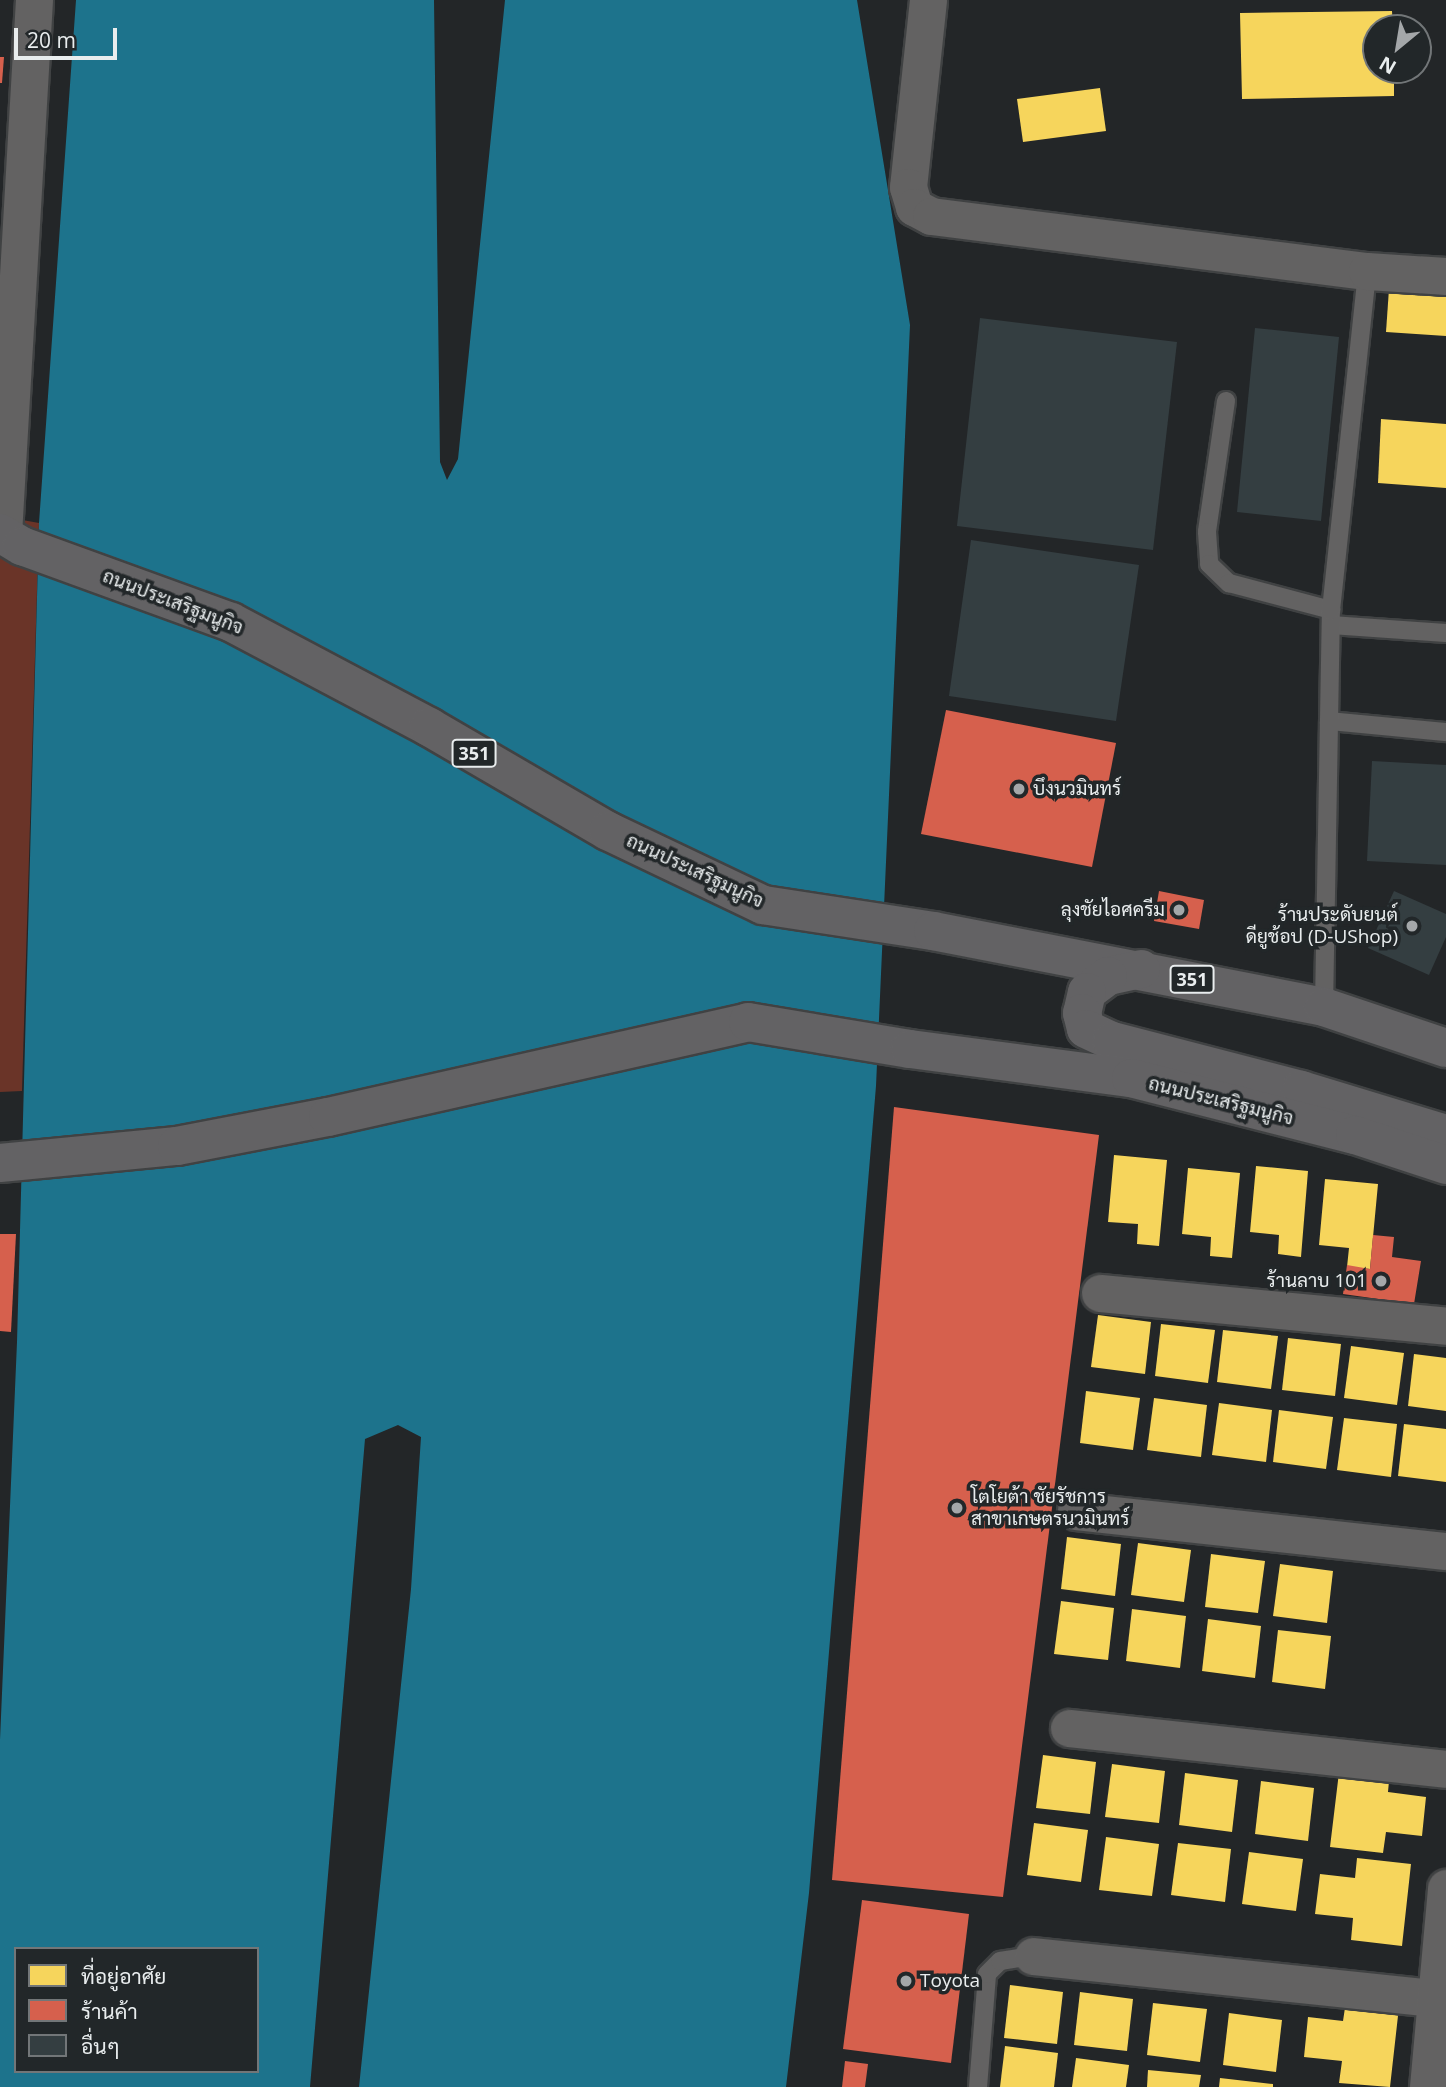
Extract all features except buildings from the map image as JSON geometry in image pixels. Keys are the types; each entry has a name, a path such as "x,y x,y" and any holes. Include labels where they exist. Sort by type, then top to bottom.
{"main road":[{"name":"ถนนประเสริฐมนูกิจ","path":"8,538 231,622 429,727 608,831 763,905 933,931 1141,969 1324,1007 1446,1048"},
{"path":"1141,969 1108,976 1087,992 1082,1013 1086,1029 1112,1041 1301,1090 1446,1134"},
{"name":"ถนนประเสริฐมนูกิจ","path":"0,1163 177,1146 328,1117 748,1022 910,1049 1131,1078 1355,1135 1446,1164"}],"street":[{"path":"8,538 34,0"},
{"path":"928,0 908,187 914,207 931,216 1367,271 1446,276"},
{"path":"1100,1293 1446,1326"},
{"path":"1076,1511 1446,1551"},
{"path":"1069,1728 1446,1769"},
{"path":"1429,2087 1446,1888"},
{"path":"1033,1956 1435,1998"}],"lane":[{"path":"1324,1007 1331,618 1367,271"},
{"path":"1226,401 1207,532 1209,564 1229,583 1331,618 1446,633"},
{"path":"1329,721 1446,732"},
{"path":"978,2087 987,1974 1000,1961 1033,1956"}],"shaded area":[{"path":"0,516 39,523 22,1091 0,1092"}],"water":[{"path":"76,0 434,0 440,462 447,480 458,459 505,0 857,0 910,325 876,1086 809,1893 786,2087 359,2087 411,1589 421,1437 398,1425 365,1439 310,2087 0,2087 0,1740 17,1342 39,523"}],"place":[{"name":"บึงนวมินทร์","path":"1019,789"},
{"name":"ลุงชัยไอศครีม","path":"1179,910"},
{"name":"ร้านประดับยนต์ ดียูช้อป (D-UShop)","path":"1412,926"},
{"name":"ร้านลาบ 101","path":"1381,1281"},
{"name":"โตโยต้า ชัยรัชการ สาขาเกษตรนวมินทร์","path":"957,1508"},
{"name":"Toyota","path":"906,1981"}]}
